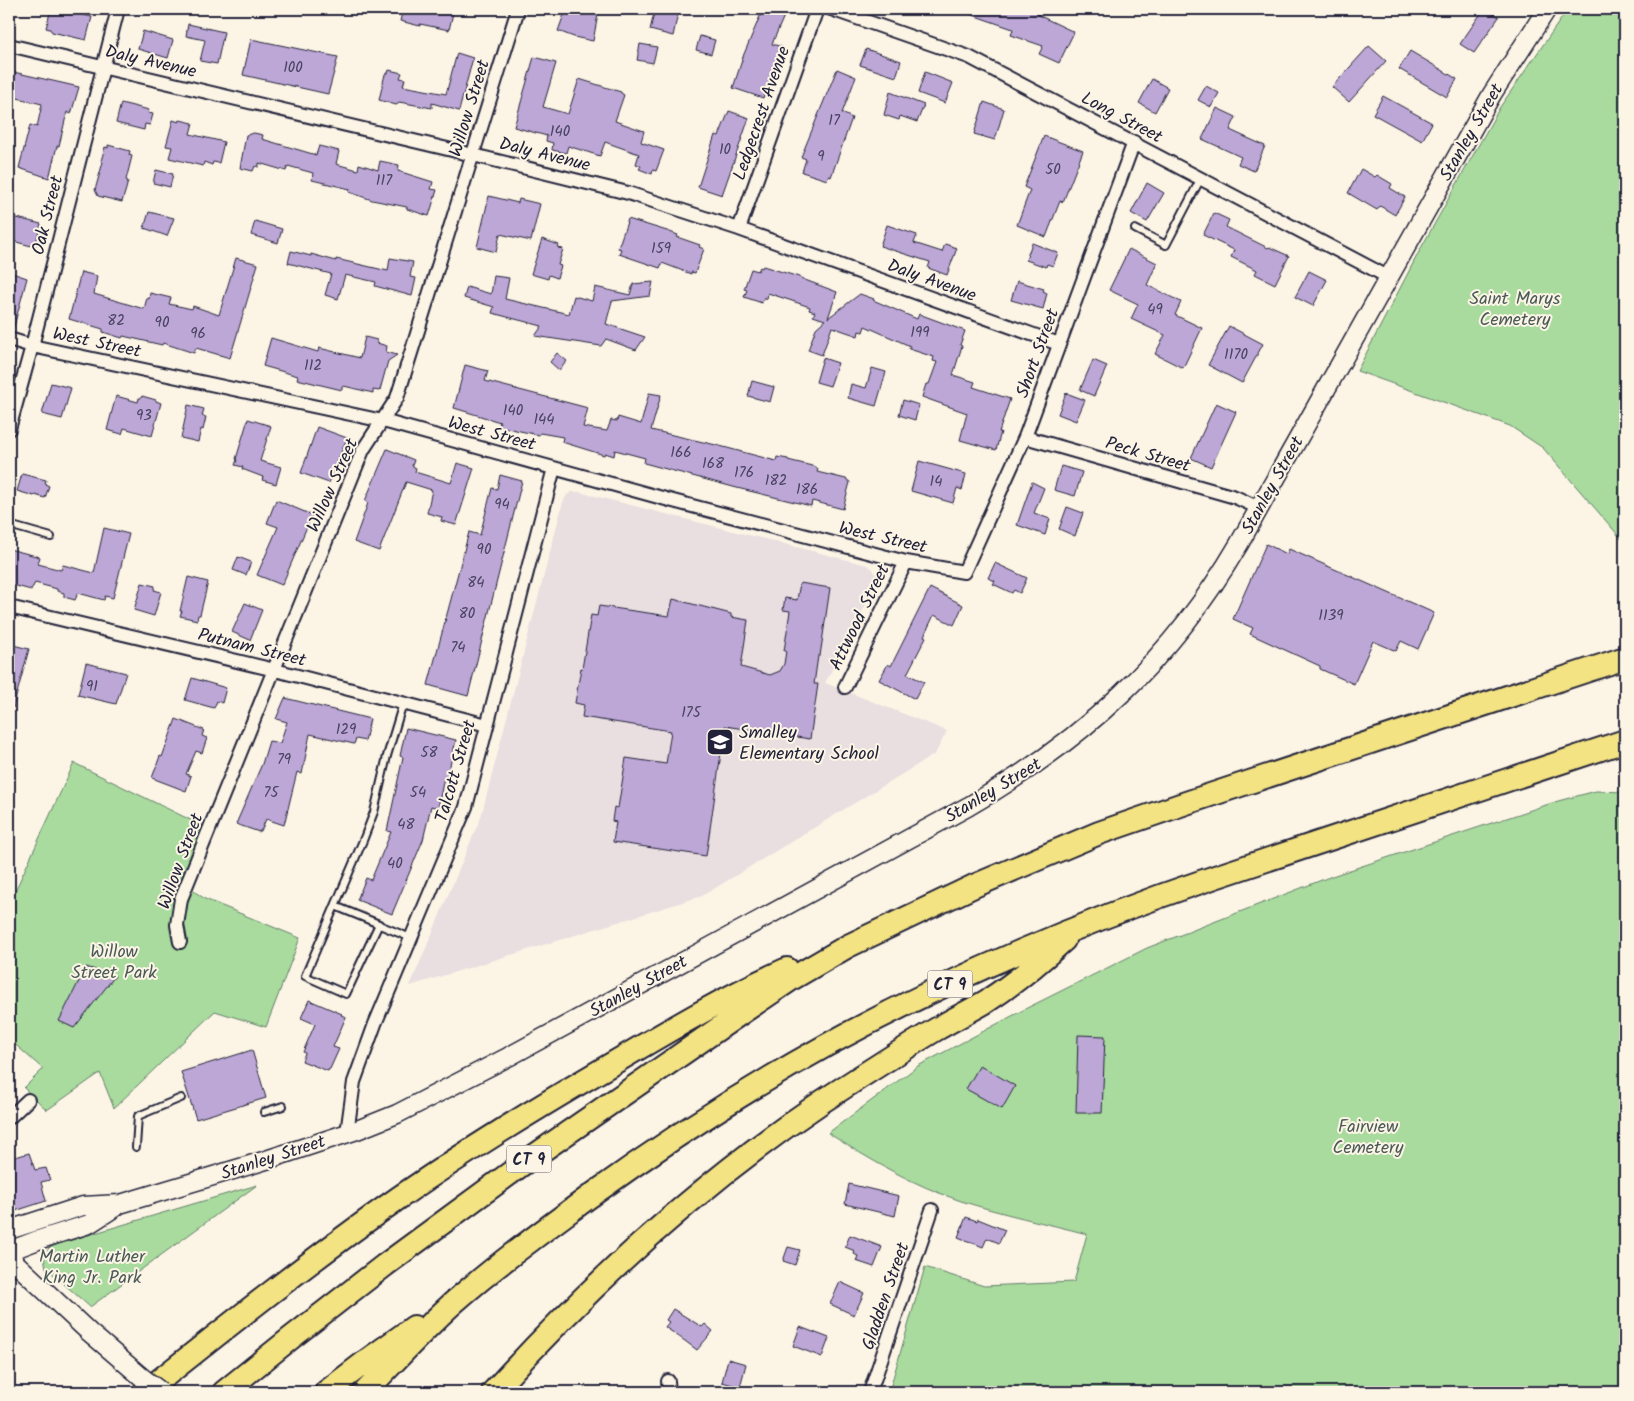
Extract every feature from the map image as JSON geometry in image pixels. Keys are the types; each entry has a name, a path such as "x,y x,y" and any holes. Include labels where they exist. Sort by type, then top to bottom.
{"highway":[{"name":"CT 9","path":"224,1392 378,1271 524,1163 744,1011 848,946 974,886 1099,833 1625,658"},
{"name":"CT 9","path":"365,1392 455,1301 525,1245 622,1173 689,1128 829,1044 927,994 1076,929 1215,877 1625,741"},
{"path":"493,1392 552,1330 627,1257 726,1173 822,1102 903,1049 1006,988 1076,929"},
{"path":"145,1392 314,1260 394,1201 461,1157 588,1078 726,999 795,966 848,946"},
{"path":"326,1392 403,1334 455,1301"}],"main road":[{"name":"Stanley Street","path":"9,1230 83,1206 120,1204 263,1161 348,1133 404,1110 501,1061 969,806 1035,765 1069,740 1107,708 1157,658 1212,588 1235,552 1492,94 1547,9"},
{"name":"Stanley Street","path":"9,1251 89,1224 120,1204"},
{"path":"9,1257 116,1355 162,1392"}],"street":[{"name":"Oak Street","path":"9,429 118,9"},
{"name":"Willow Street","path":"180,942 176,925 181,899 363,450 397,398 518,9"},
{"name":"Ledgecrest Avenue","path":"739,229 817,9"},
{"name":"Long Street","path":"831,9 969,57 1388,277"},
{"name":"Daly Avenue","path":"9,45 628,193 739,229 1059,344"},
{"name":"Short Street","path":"964,572 1025,437 1134,142"},
{"name":"West Street","path":"9,340 383,421 906,562 964,572"},
{"name":"Peck Street","path":"1025,437 1235,497 1259,508"},
{"name":"Talcott Street","path":"348,1133 354,1082 375,1024 466,807 554,468"},
{"name":"Attwood Street","path":"845,687 906,562"},
{"name":"Putnam Street","path":"9,607 275,670 487,725"},
{"path":"9,1118 28,1100"},
{"name":"Gladden Street","path":"870,1392 932,1210"}],"lane":[{"path":"1135,229 1166,245 1201,178"},
{"path":"9,525 51,537"},
{"path":"377,924 379,924 346,994 306,976 374,812 387,756 403,703"},
{"path":"336,906 412,938"},
{"path":"136,1147 138,1116 181,1098"},
{"path":"264,1112 283,1106"}],"shaded area":[{"name":"Smalley Elementary School","path":"572,492 579,492 867,565 873,569 877,578 876,585 825,683 947,731 935,754 702,896 410,986 481,817 563,502 567,495"}],"green space":[{"name":"Saint Marys Cemetery","path":"1568,9 1625,9 1625,543 1543,448 1510,426 1357,371 1421,248 1500,107"},
{"name":"Willow Street Park","path":"74,763 207,828 184,884 205,899 300,938 266,1027 215,1011 114,1108 100,1073 47,1110 24,1088 43,1069 9,1039 9,904"},
{"name":"Fairview Cemetery","path":"1596,791 1625,792 1625,1392 889,1392 925,1267 984,1286 1074,1282 1087,1234 992,1210 943,1195 892,1171 828,1133 918,1066 1027,1008 1147,948 1332,876 1558,801"},
{"name":"Martin Luther King Jr. Park","path":"257,1185 90,1307 46,1268 44,1257 49,1248 58,1244"}],"building":[{"path":"51,9 92,17 86,40 52,32 46,28"},
{"path":"403,9 430,13 431,9 454,9 449,30 400,21"},
{"path":"566,9 599,9 593,41 558,31"},
{"path":"655,9 679,9 673,36 650,30"},
{"path":"763,9 784,16 772,44 782,47 763,98 733,88 744,54"},
{"path":"961,9 1030,9 1039,12 1038,15 1074,32 1059,63 1039,54 1043,46 1011,35 1013,29 961,11"},
{"path":"1484,9 1499,17 1474,53 1460,44"},
{"path":"188,24 224,32 217,64 200,61 205,40 186,36"},
{"path":"143,31 173,40 168,58 138,49"},
{"path":"700,36 715,40 711,54 696,50"},
{"path":"251,39 338,57 328,94 243,75"},
{"path":"640,44 657,47 653,63 637,60"},
{"path":"1369,46 1386,61 1349,102 1332,87"},
{"path":"866,49 901,61 896,77 860,65"},
{"path":"1410,51 1457,79 1447,97 1399,69"},
{"path":"457,53 473,58 459,111 432,103 432,108 399,102 396,105 379,100 385,74 389,70 402,73 400,78 405,79 403,86 446,94"},
{"path":"534,57 556,63 543,107 568,114 579,79 621,92 624,95 615,121 644,131 641,142 664,150 656,171 653,170 652,174 639,169 641,166 636,164 639,154 605,142 600,156 568,146 566,153 552,150 553,143 546,141 547,136 514,127"},
{"path":"837,69 856,77 842,113 852,118 831,177 828,176 827,180 802,172 806,159 801,157"},
{"path":"9,71 79,87 71,114 67,112 49,178 19,168 30,125 37,127 42,104 9,96"},
{"path":"925,72 953,83 945,103 918,93"},
{"path":"1152,79 1168,88 1155,112 1139,103"},
{"path":"1206,86 1219,93 1211,107 1198,100"},
{"path":"890,92 924,105 917,122 900,116 899,120 884,115"},
{"path":"1383,96 1432,123 1422,141 1373,114"},
{"path":"984,102 1004,109 995,140 974,134"},
{"path":"121,103 149,110 148,113 153,114 150,125 145,124 144,130 116,123"},
{"path":"1217,108 1236,117 1230,130 1265,146 1254,171 1238,164 1241,157 1202,139"},
{"path":"729,111 749,118 722,195 698,187 715,135 719,136"},
{"path":"173,120 193,123 190,134 224,142 219,163 213,162 212,165 204,162 203,166 169,158 172,147 166,146"},
{"path":"254,133 263,135 262,139 316,155 319,146 339,151 336,164 358,170 359,164 378,170 380,161 399,165 398,171 433,182 431,189 437,190 429,216 407,209 407,207 372,200 349,192 350,189 312,180 313,173 288,166 286,171 259,163 259,167 255,166 253,171 240,168 246,135"},
{"path":"1044,136 1083,151 1063,202 1060,201 1046,237 1017,225 1030,190 1024,187"},
{"path":"108,145 130,151 129,155 132,156 122,202 98,196 95,190 105,147 108,148"},
{"path":"1361,169 1375,177 1377,175 1392,184 1390,188 1405,197 1395,215 1380,206 1377,210 1348,193"},
{"path":"156,170 173,174 170,187 153,183"},
{"path":"1147,183 1164,193 1147,222 1131,213"},
{"path":"489,196 518,203 519,199 540,204 531,241 500,234 496,252 477,247"},
{"path":"149,212 174,218 167,236 144,228"},
{"path":"1214,213 1229,220 1226,227 1268,248 1289,256 1275,284 1255,274 1257,270 1231,257 1234,250 1203,235"},
{"path":"9,216 41,224 35,247 9,240"},
{"path":"628,219 667,231 678,235 677,237 700,245 699,247 704,249 695,273 691,272 691,274 662,263 660,268 619,254 621,249 618,248"},
{"path":"255,221 282,229 278,243 251,235"},
{"path":"887,225 917,235 914,243 942,252 945,244 957,248 947,275 928,268 930,262 880,246"},
{"path":"542,239 559,245 558,248 563,249 558,265 561,266 557,278 549,275 548,279 531,274"},
{"path":"1032,243 1058,253 1053,266 1047,264 1046,267 1026,260"},
{"path":"1129,249 1157,263 1147,285 1181,302 1175,315 1202,328 1183,368 1155,354 1165,335 1131,319 1138,304 1109,290"},
{"path":"291,251 388,271 390,258 413,262 410,277 416,278 412,296 375,286 376,282 345,275 338,299 325,295 331,274 288,263"},
{"path":"236,258 258,264 230,358 196,348 194,353 163,343 162,345 123,336 122,338 103,332 103,329 69,319 81,272 97,276 94,294 144,309 150,293 171,298 169,304 192,309 193,306 219,315"},
{"path":"763,266 799,277 837,292 828,318 860,294 917,319 919,314 965,331 953,375 975,382 973,387 1010,399 999,432 1001,432 996,450 960,440 967,413 922,397 937,362 933,361 934,357 909,349 910,346 865,326 863,332 859,331 858,336 832,327 822,355 808,350 816,328 825,320 813,316 815,312 809,310 810,307 768,293 767,299 764,297 762,303 744,297 747,290 744,289 751,269 758,271"},
{"path":"1309,271 1327,280 1313,306 1295,297"},
{"path":"9,272 27,278 13,330 9,329"},
{"path":"494,276 509,278 505,299 569,314 574,296 592,301 595,287 630,295 633,284 653,282 650,296 612,301 606,324 645,337 636,350 606,339 601,346 535,336 542,326 492,313 494,307 464,298 467,287 491,294"},
{"path":"1017,281 1044,289 1043,291 1047,293 1043,309 1011,300"},
{"path":"1229,326 1263,344 1242,383 1208,365"},
{"path":"365,337 377,340 377,343 387,346 386,352 397,355 388,361 380,390 373,390 373,393 344,386 342,390 317,384 297,379 298,376 263,366 271,338 318,352 319,348 360,358"},
{"path":"557,353 567,361 559,370 550,362"},
{"path":"823,358 838,363 830,386 816,382"},
{"path":"1093,360 1107,366 1094,396 1080,390"},
{"path":"465,365 488,371 485,381 588,408 583,427 607,431 611,420 617,421 618,417 641,424 649,393 661,395 651,430 776,461 777,457 788,459 816,467 818,469 817,472 846,479 850,482 843,509 812,501 811,506 644,463 645,458 615,450 614,456 605,453 604,455 562,442 563,437 540,433 539,435 499,426 500,422 454,408"},
{"path":"872,368 886,372 876,406 848,398 851,384 866,388"},
{"path":"752,381 774,387 770,402 748,396"},
{"path":"51,383 71,388 62,419 42,414"},
{"path":"1066,393 1085,400 1076,421 1058,414"},
{"path":"116,396 138,402 142,396 161,403 152,436 124,428 122,434 107,430"},
{"path":"903,400 919,405 915,420 899,415"},
{"path":"1216,403 1236,412 1211,467 1191,458"},
{"path":"188,405 204,409 202,416 206,417 198,442 181,438"},
{"path":"248,419 271,426 260,461 281,467 276,484 262,480 263,477 235,465"},
{"path":"317,427 347,438 329,483 301,473"},
{"path":"387,449 414,460 412,466 416,468 415,472 451,483 457,463 474,468 456,525 441,521 442,517 427,513 432,490 406,482 379,551 354,542 368,503 365,501"},
{"path":"919,461 966,474 962,490 957,488 953,503 911,491"},
{"path":"1061,466 1082,472 1075,496 1054,490"},
{"path":"22,474 46,480 45,484 49,486 45,498 17,491"},
{"path":"500,475 522,481 468,696 428,685 469,532 480,535 492,488 497,489"},
{"path":"1032,482 1044,488 1034,513 1050,519 1045,535 1017,525"},
{"path":"276,500 312,515 282,585 257,575 278,527 267,523"},
{"path":"1067,507 1083,513 1075,536 1059,529"},
{"path":"104,528 129,534 113,598 105,596 104,600 78,593 75,600 64,597 64,593 57,591 57,589 35,583 31,590 9,584 9,549 40,557 38,564 61,570 63,565 94,573"},
{"path":"1266,544 1287,554 1289,549 1434,613 1418,649 1401,641 1396,651 1373,641 1354,684 1250,634 1253,628 1233,619"},
{"path":"238,557 251,562 246,575 233,570"},
{"path":"995,563 1027,578 1020,593 1014,590 1012,593 993,584 995,581 988,578"},
{"path":"188,577 208,582 197,620 180,616"},
{"path":"142,583 155,586 154,590 161,592 154,616 134,610"},
{"path":"800,583 830,588 814,684 818,684 810,739 725,726 706,856 613,842 616,822 612,821 614,807 618,808 626,758 666,764 671,731 582,717 584,705 575,703 591,615 597,616 599,606 669,616 673,599 731,614 731,617 748,620 741,667 770,675 780,671 784,664 790,611 783,610 785,598 797,600"},
{"path":"930,588 963,605 954,625 934,615 924,636 926,637 907,674 924,682 915,699 879,680 888,664 891,666"},
{"path":"245,603 262,610 250,640 232,632"},
{"path":"9,644 29,649 13,708 9,707"},
{"path":"86,663 126,673 116,704 78,695"},
{"path":"192,678 226,688 222,703 217,701 214,708 185,700"},
{"path":"285,698 370,719 365,741 356,739 354,744 310,734 302,774 297,772 284,825 266,819 259,832 236,824 262,764 269,741 280,743 287,722 276,719"},
{"path":"176,719 204,730 202,736 207,738 202,753 196,751 186,774 191,776 186,791 152,778"},
{"path":"406,728 456,740 447,778 444,777 438,808 431,806 423,840 392,914 357,900 366,878 371,880 391,832 387,831 403,757 400,756"},
{"path":"86,967 115,976 74,1028 59,1021"},
{"path":"309,1000 346,1017 333,1047 339,1049 328,1071 302,1061 305,1053 303,1052 315,1024 301,1018"},
{"path":"1078,1035 1105,1036 1102,1113 1076,1113"},
{"path":"252,1050 266,1098 196,1119 181,1072"},
{"path":"980,1065 1015,1086 1002,1109 966,1089"},
{"path":"29,1153 35,1170 46,1168 50,1180 41,1182 46,1201 9,1213 9,1159"},
{"path":"849,1184 899,1196 895,1216 845,1204"},
{"path":"966,1217 977,1221 978,1219 1005,1230 999,1243 987,1238 983,1247 958,1237"},
{"path":"850,1235 882,1247 874,1267 856,1261 858,1256 854,1254 855,1251 845,1247"},
{"path":"788,1247 800,1250 795,1265 783,1261"},
{"path":"840,1282 864,1293 854,1315 830,1304"},
{"path":"673,1309 702,1327 705,1324 713,1331 697,1350 665,1327 669,1322 666,1320"},
{"path":"800,1327 829,1338 822,1357 793,1346"},
{"path":"728,1359 746,1364 740,1387 722,1382"}],"place":[{"name":"Smalley Elementary School","path":"720,742"}]}
